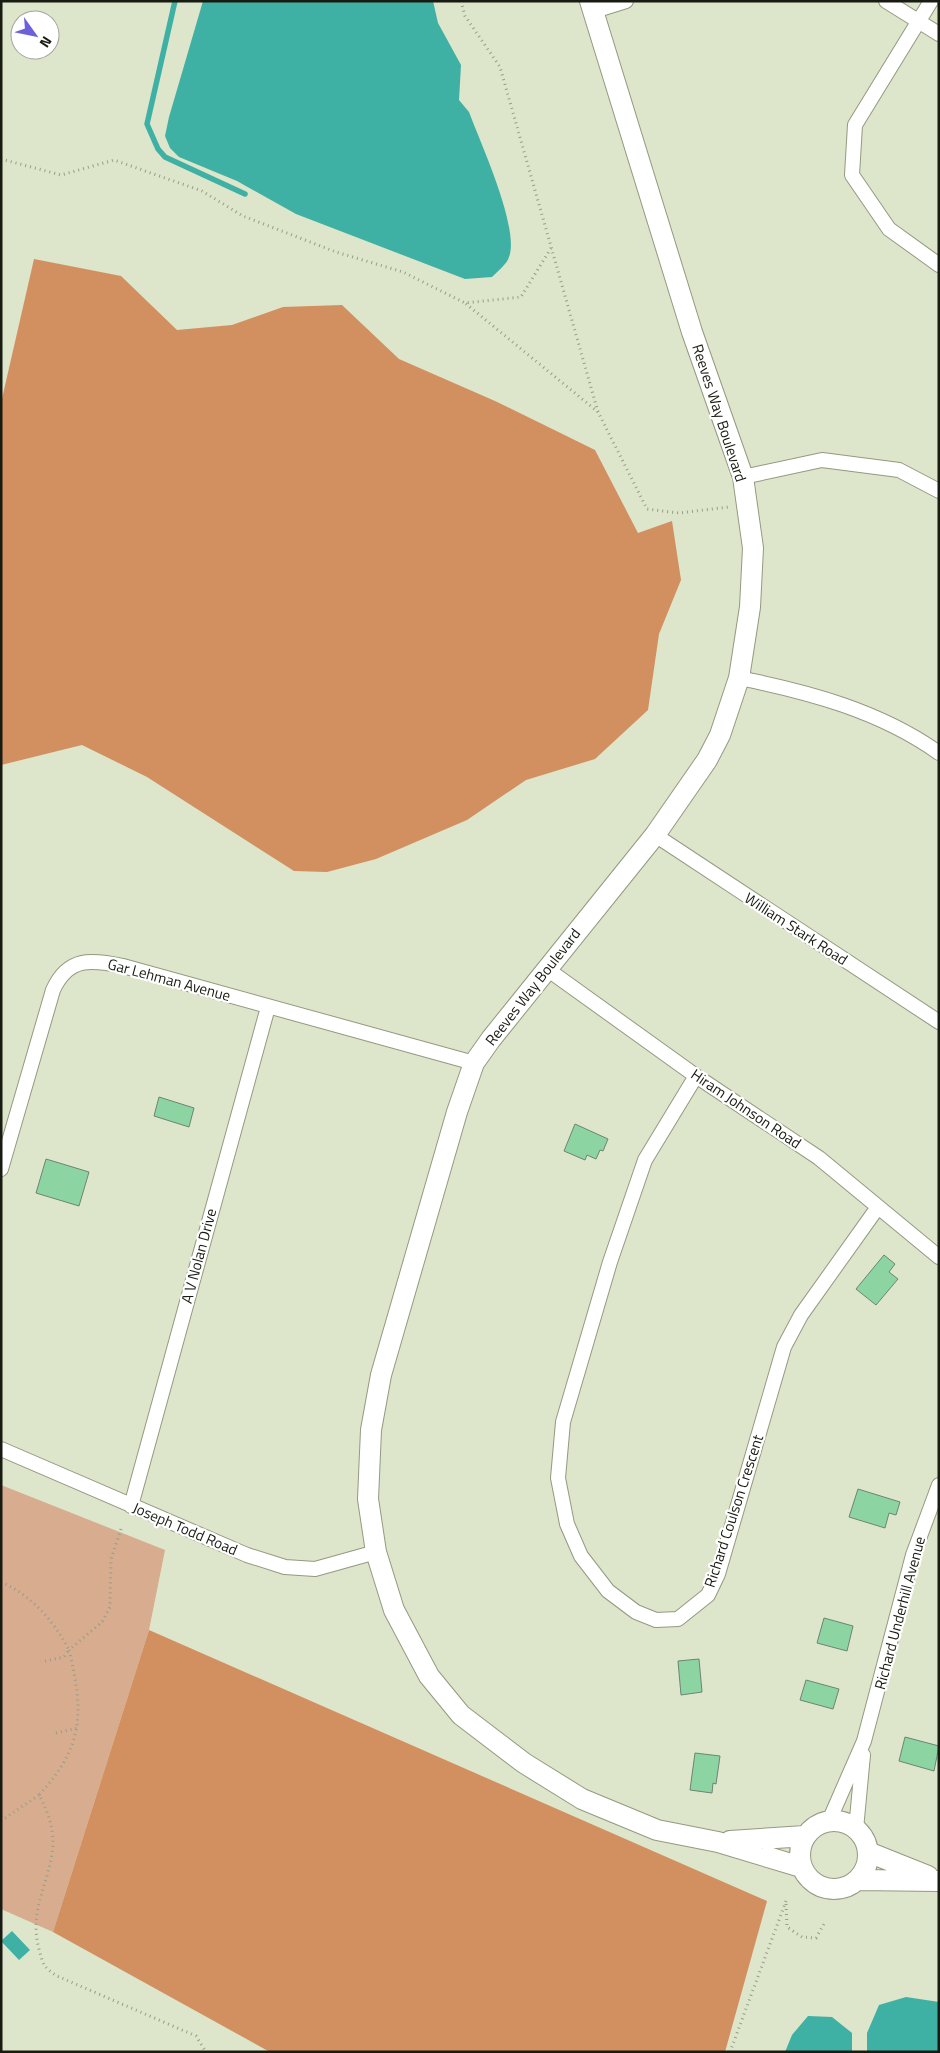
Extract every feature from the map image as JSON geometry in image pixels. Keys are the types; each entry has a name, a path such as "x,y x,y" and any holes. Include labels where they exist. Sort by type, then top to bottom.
{"street":[{"path":"592,6 626,1"},
{"path":"886,1 939,34"},
{"path":"931,1 855,125 852,175 888,229 939,265"},
{"name":"Reeves Way Boulevard","path":"592,6 692,332 743,477 753,548 750,607 739,678 720,735 707,760 655,835 474,1063 381,1376 371,1430 368,1499 376,1552 394,1610 429,1676 461,1715 524,1764 582,1799 657,1830 718,1842 801,1867"},
{"path":"743,477 822,460 899,470 939,491"},
{"path":"739,678 801,691 859,710 892,724 939,752"},
{"name":"William Stark Road","path":"655,835 939,1022"},
{"name":"Gar Lehman Avenue","path":"1,1168 53,990 64,972 73,966 88,961 110,963 474,1063"},
{"name":"Hiram Johnson Road","path":"547,969 696,1076 785,1134 939,1257"},
{"name":"A V Nolan Drive","path":"131,1506 268,1007"},
{"name":"Richard Coulson Crescent","path":"696,1076 645,1160 610,1262 563,1422 558,1478 567,1524 581,1556 608,1591 636,1612 656,1620 678,1619 708,1595 718,1574 784,1347 801,1315 878,1207"},
{"name":"Joseph Todd Road","path":"1,1449 247,1555 285,1567 315,1569 376,1552"},
{"name":"Richard Underhill Avenue","path":"829,1821 864,1741 913,1555 939,1485"},
{"name":"Richard Underhill Avenue","path":"856,1829 864,1741"},
{"path":"829,1821 838,1821 856,1829 862,1836 868,1852 868,1862 858,1880 849,1887 838,1890 826,1889 815,1885 801,1867 800,1846 805,1836 820,1824 829,1821"},
{"name":"Reeves Way Boulevard","path":"718,1842 805,1836"},
{"path":"868,1852 939,1880"},
{"path":"858,1880 939,1880"}],"path":[{"path":"461,1 465,16 500,68 598,412 648,509 679,513 747,505"},
{"path":"1,159 61,175 114,160 202,191 243,216 336,252 403,272 465,303 598,412"},
{"path":"465,303 521,297 551,248"},
{"path":"42,1662 64,1657 69,1650 102,1622 110,1607 111,1559 121,1529"},
{"path":"1,1582 28,1598 48,1618 69,1650 77,1698 77,1728 66,1762 39,1795 1,1821"},
{"path":"56,1733 77,1728"},
{"path":"39,1795 52,1825 53,1843 50,1865 35,1915 36,1939 44,1968 57,1976 196,2036 206,2052"},
{"path":"730,2052 786,1901 787,1927 802,1937 816,1938 825,1922"}],"shaded area":[{"path":"34,259 121,276 177,330 232,325 283,307 342,305 399,359 495,401 595,450 638,533 672,521 681,580 659,634 648,710 595,759 526,780 467,820 376,859 327,872 294,871 147,777 82,745 1,765 1,403"},
{"path":"1,1485 165,1550 149,1630 53,1932 1,1909"},
{"path":"149,1630 767,1901 725,2052 270,2052 53,1932"}],"water":[{"path":"203,1 433,1 438,23 461,65 459,100 469,112 504,206 511,244 508,260 504,265 492,277 465,279 296,214 237,181 179,157 170,148 165,136"},
{"path":"12,1931 30,1950 19,1960 1,1941"},
{"path":"906,1997 939,2002 939,2052 867,2052 867,2033 879,2005"},
{"path":"808,2016 832,2017 852,2033 852,2052 785,2052 792,2035"}],"building":[{"path":"159,1097 194,1108 189,1127 154,1116"},
{"path":"575,1124 608,1139 603,1151 600,1150 596,1159 587,1155 585,1160 564,1151"},
{"path":"46,1159 89,1172 79,1206 36,1193"},
{"path":"884,1255 895,1264 889,1272 898,1279 876,1305 856,1289"},
{"path":"858,1489 900,1502 896,1515 889,1513 885,1528 849,1517"},
{"path":"824,1618 853,1626 847,1651 817,1643"},
{"path":"699,1659 702,1692 681,1695 678,1661"},
{"path":"806,1680 839,1689 833,1709 800,1700"},
{"path":"905,1737 939,1746 934,1771 899,1761"},
{"path":"695,1753 720,1756 716,1784 713,1783 712,1793 690,1790"}],"waterway":[{"path":"175,1 147,124 158,149 165,157 245,194"}]}
